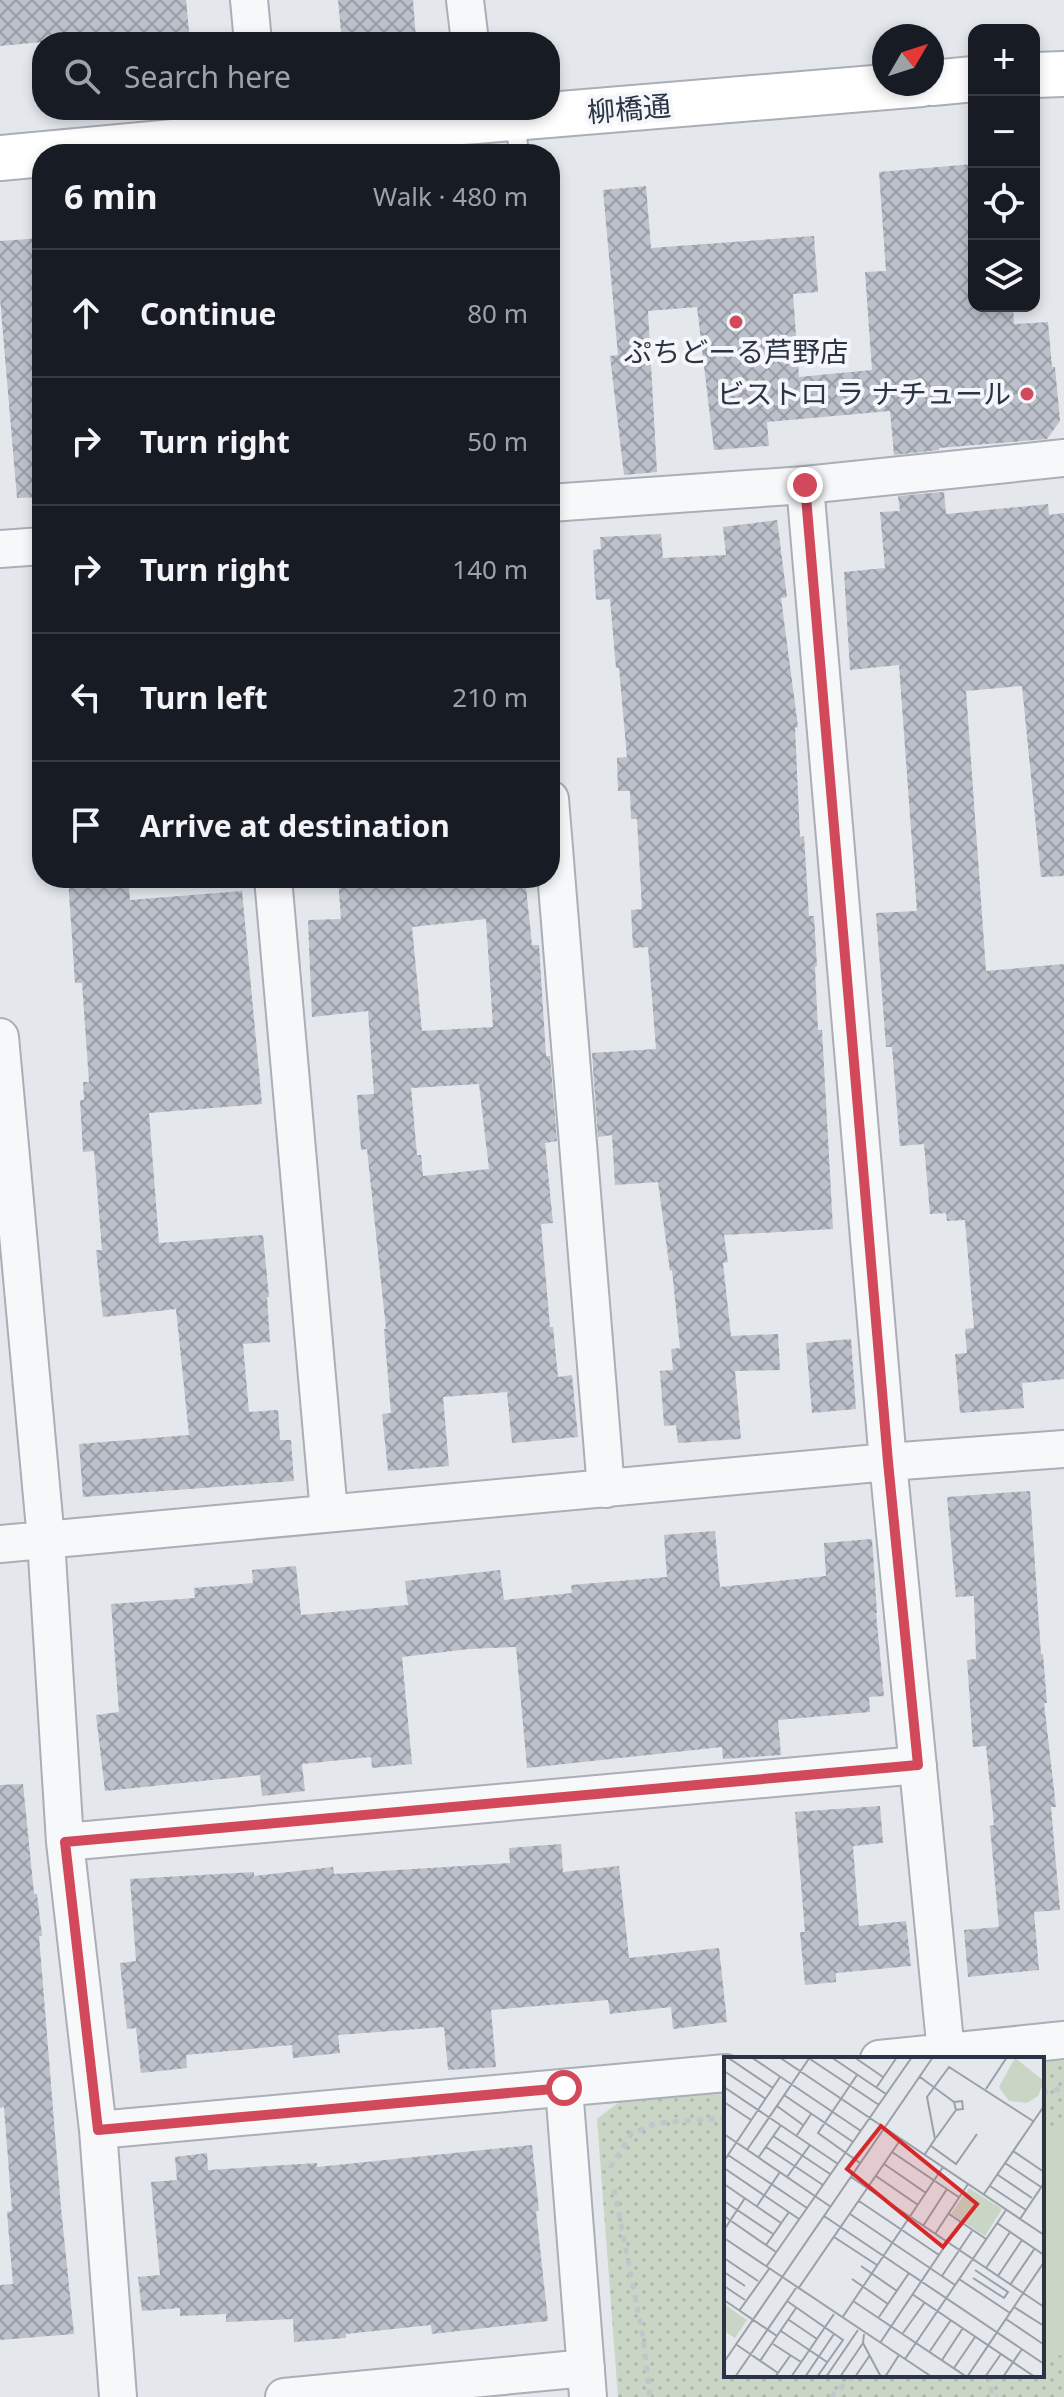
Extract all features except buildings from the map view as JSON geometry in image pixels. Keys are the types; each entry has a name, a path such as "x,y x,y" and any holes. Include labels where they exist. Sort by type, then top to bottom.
{"street":[{"path":"249,0 252,32"},
{"path":"465,0 469,32"},
{"path":"1040,75 1064,74"},
{"path":"944,82 968,80"},
{"name":"柳橋通","path":"560,120 872,89"},
{"name":"柳橋通","path":"102,144 261,122 418,139 558,120"},
{"name":"柳橋通","path":"0,158 32,154"},
{"path":"560,502 805,485 1064,458"},
{"path":"805,485 888,1462 946,2053"},
{"path":"0,549 32,547"},
{"path":"274,888 329,1513"},
{"path":"557,888 606,1489"},
{"path":"0,1037 46,1540 65,1842 98,2130 118,2397"},
{"path":"0,1544 888,1462 1064,1449"},
{"path":"65,1842 918,1765"},
{"path":"901,2057 1064,2040"},
{"path":"98,2130 724,2073"},
{"path":"284,2397 587,2383 564,2088"}],"path":[{"path":"1044,2092 1064,2089"},
{"path":"650,2397 643,2337 610,2167 632,2133 657,2123 724,2118"},
{"path":"831,2397 853,2377"},
{"path":"990,2377 992,2395 997,2397"}],"green space":[{"path":"1064,2060 1064,2397 618,2397 597,2119 619,2102 724,2091 724,2377 1044,2377 1044,2062"},
{"path":"1064,2127 1064,2355 1044,2356 1044,2129"}],"place":[{"name":"ぷちどーる芦野店","path":"736,322"},
{"name":"ビストロ ラ ナチュール","path":"1027,394"}],"route":[{"path":"564,2088 98,2130 65,1842 918,1765 888,1462 805,485"}]}
